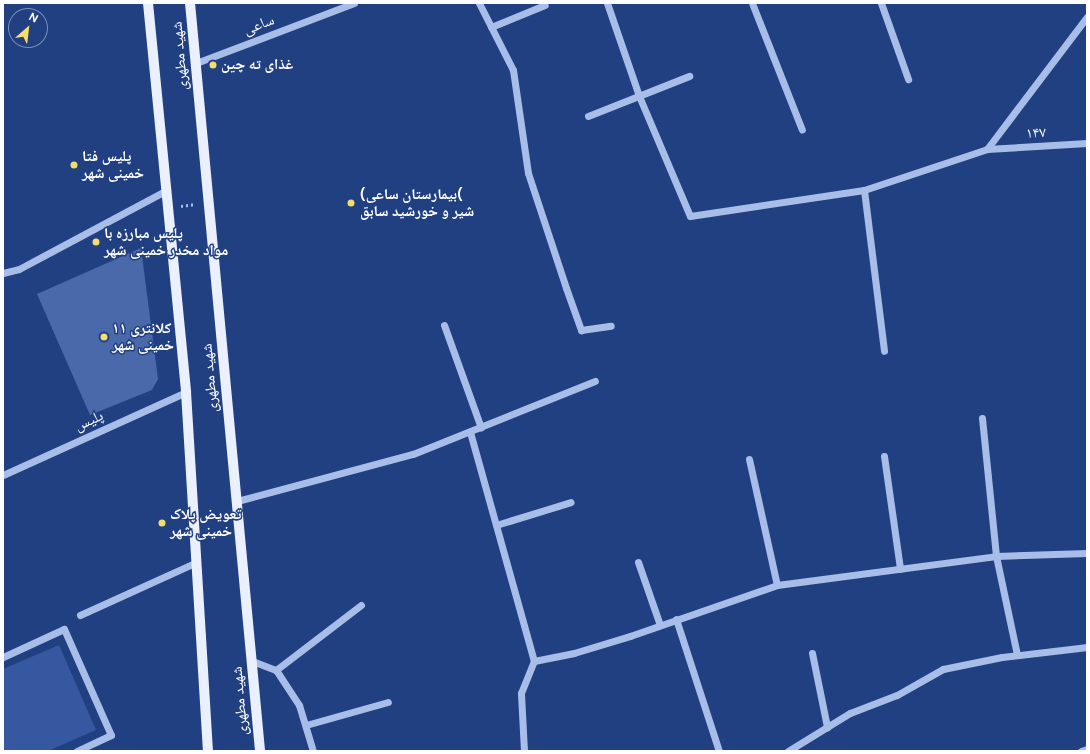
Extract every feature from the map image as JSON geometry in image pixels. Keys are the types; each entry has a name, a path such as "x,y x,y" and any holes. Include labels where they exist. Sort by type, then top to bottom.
{"main road":[{"name":"شهید مطهری","path":"148,3 186,392 208,751"},
{"name":"شهید مطهری","path":"190,3 260,751"}],"street":[{"name":"ساعی","path":"196,64 354,3"},
{"path":"479,3 513,70 528,173 566,288 582,330 612,326"},
{"path":"607,3 640,96"},
{"path":"752,3 802,130"},
{"path":"881,3 908,79"},
{"path":"492,27 545,6"},
{"path":"987,149 1087,18"},
{"path":"588,116 689,76"},
{"name":"۱۴۷","path":"640,96 690,216 864,190 987,149 1087,143"},
{"path":"3,273 19,269 167,190"},
{"path":"864,190 884,351"},
{"path":"444,326 481,428"},
{"path":"237,502 413,454 595,381"},
{"name":"پلیس","path":"3,475 186,392"},
{"path":"982,418 996,556 1017,655"},
{"path":"470,432 534,660 521,693 524,751"},
{"path":"884,456 900,569"},
{"path":"749,459 777,585"},
{"path":"496,524 571,502"},
{"path":"534,660 574,653 777,585 996,556 1087,553"},
{"path":"80,616 197,562"},
{"path":"638,562 660,625"},
{"path":"276,670 361,605"},
{"path":"676,619 719,751"},
{"path":"3,657 64,629 111,735 77,751"},
{"path":"788,751 850,713 897,695 944,669 1017,655 1087,647"},
{"path":"812,653 827,727"},
{"path":"252,661 276,670 299,705 313,751"},
{"path":"306,725 388,702"},
{"path":"1081,751 1087,749"}],"path":[{"path":"168,208 208,202"}],"shaded area":[{"path":"59,645 96,730 48,751 3,751 3,669"}],"building":[{"name":"کلانتری ۱۱ خمینی شهر","path":"141,248 158,379 152,390 90,415 37,294"}],"place":[{"name":"غذای ته چین","path":"213,65"},
{"name":"پلیس فتا خمینی شهر","path":"74,165"},
{"name":"(بیمارستان ساعی( شیر و خورشید سابق","path":"351,203"},
{"name":"پلیس مبارزه با مواد مخدر خمینی شهر","path":"96,242"},
{"name":"کلانتری ۱۱ خمینی شهر","path":"104,337"},
{"name":"تعویض پلاک خمینی شهر","path":"162,523"}]}
